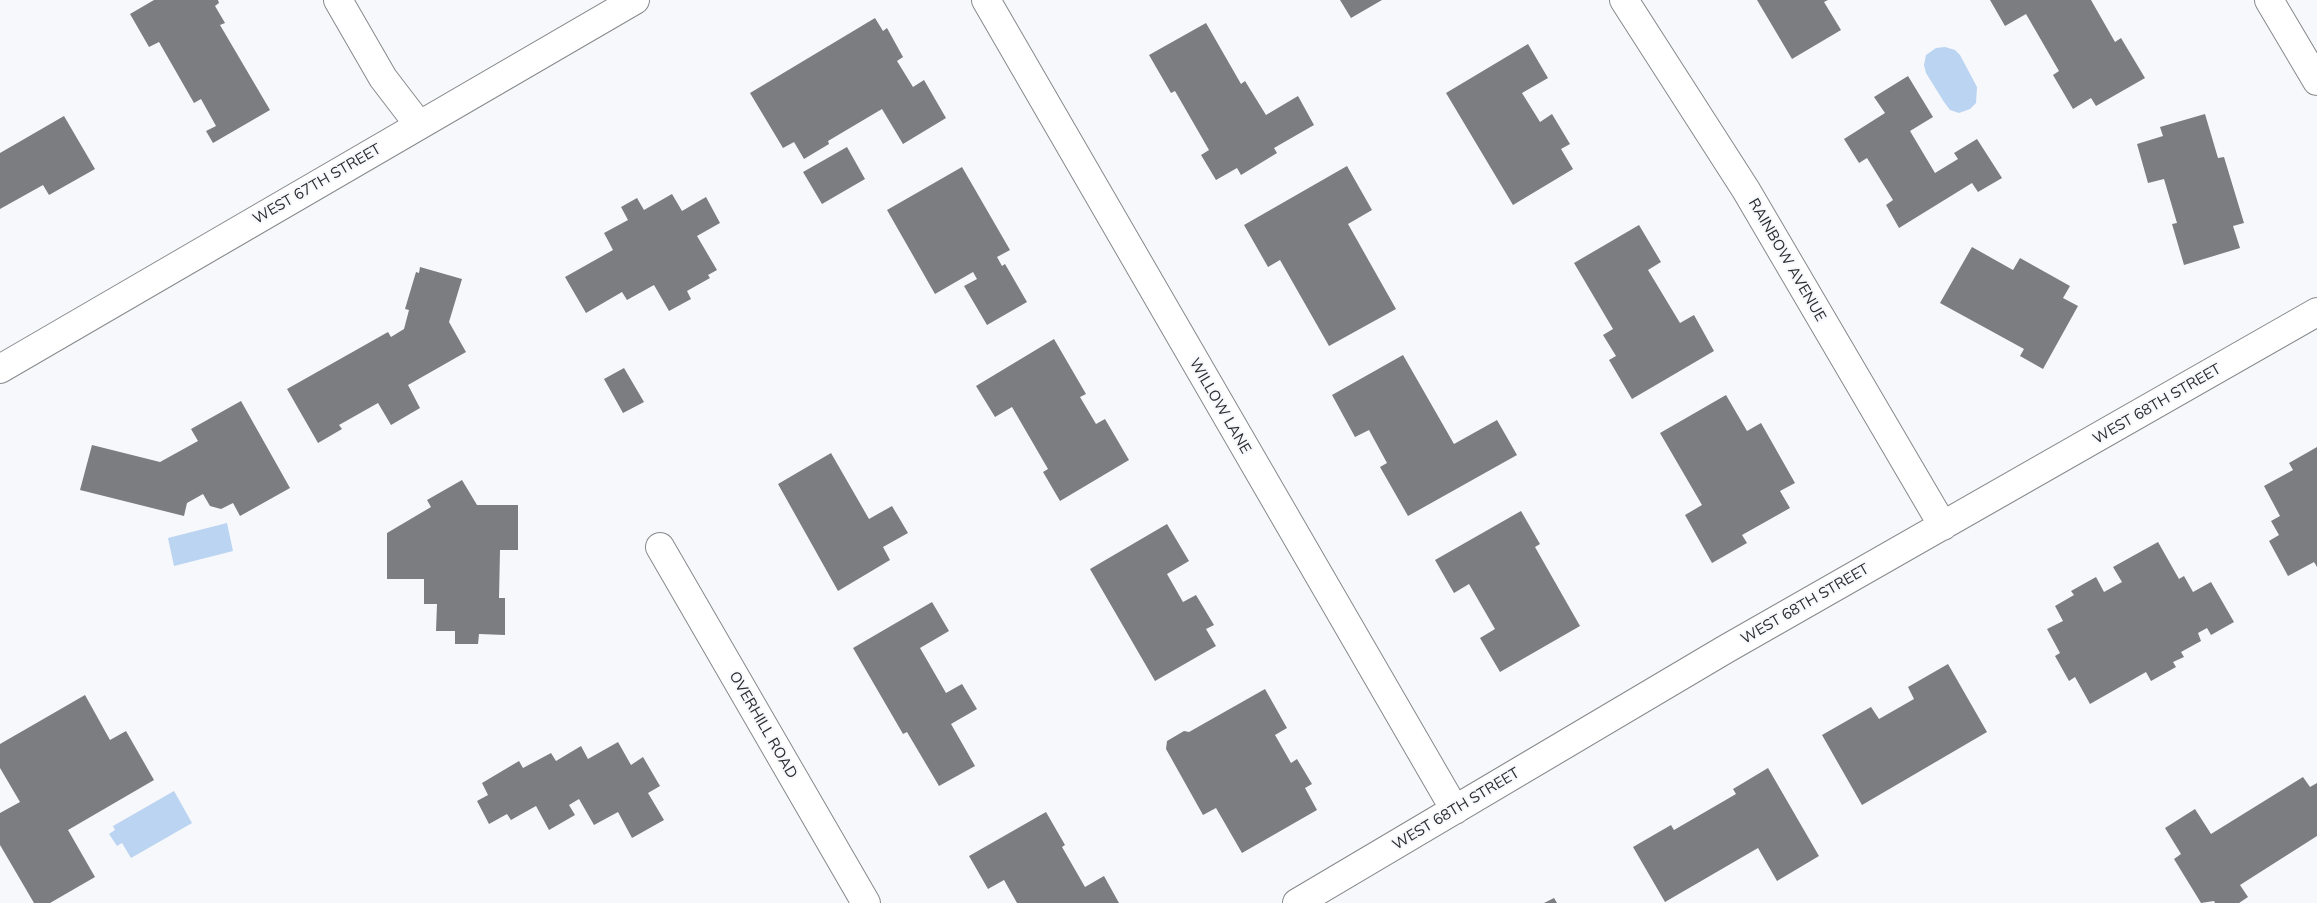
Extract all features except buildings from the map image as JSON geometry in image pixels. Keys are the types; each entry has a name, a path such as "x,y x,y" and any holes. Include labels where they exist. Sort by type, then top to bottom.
{"street":[{"path":"338,0 383,78 419,125"},
{"name":"WEST 67TH STREET","path":"0,369 635,0"},
{"name":"WILLOW LANE","path":"986,0 1455,810"},
{"name":"RAINBOW AVENUE","path":"1624,0 1746,190 1943,526"},
{"path":"2269,0 2316,83"},
{"name":"WEST 68TH STREET","path":"1297,903 1726,649 2317,312"},
{"name":"OVERHILL ROAD","path":"660,548 866,903"}],"water":[{"path":"1945,47 1955,50 1960,55 1977,87 1976,103 1970,109 1959,113 1950,110 1944,102 1926,73 1924,65 1926,55 1936,48"},
{"path":"227,523 233,551 174,566 168,538"},
{"path":"174,791 192,823 131,858 122,843 117,846 109,834 115,830 113,826"}]}
